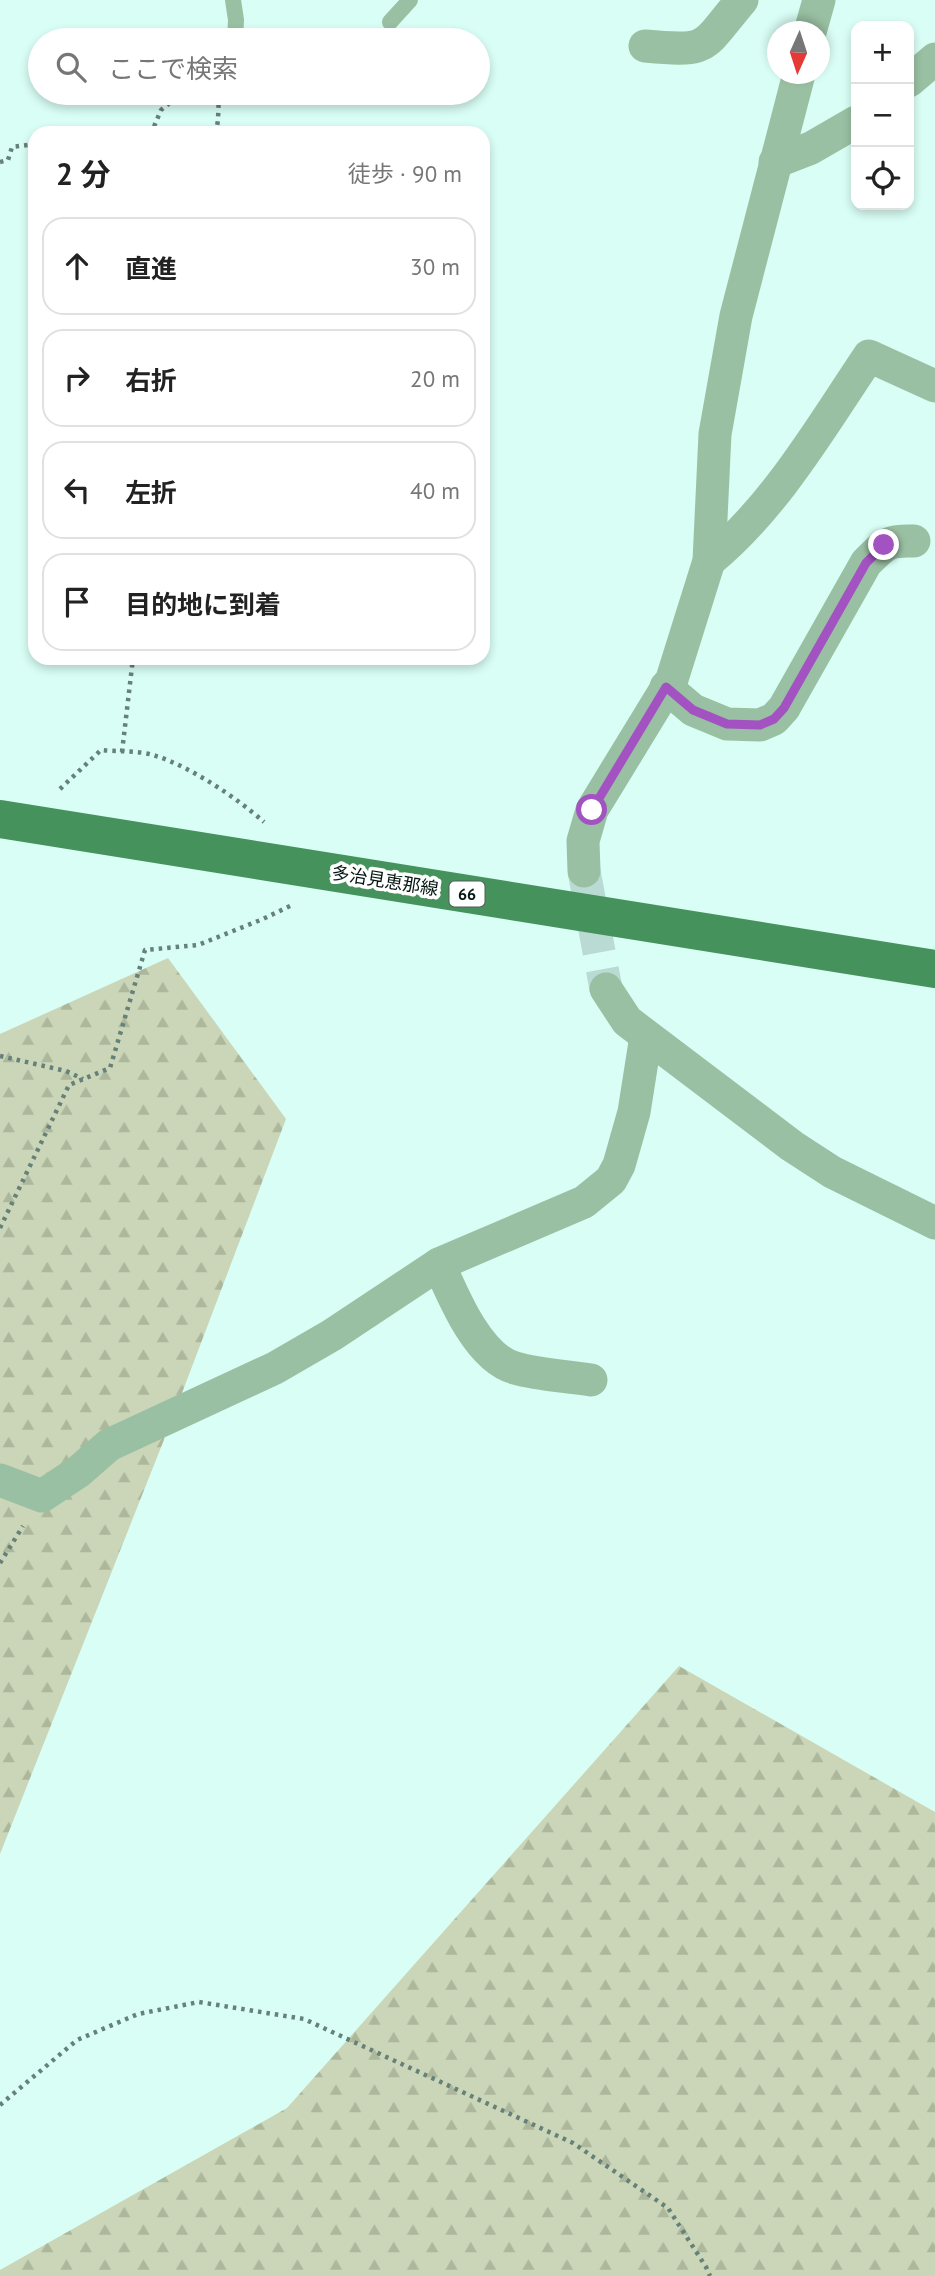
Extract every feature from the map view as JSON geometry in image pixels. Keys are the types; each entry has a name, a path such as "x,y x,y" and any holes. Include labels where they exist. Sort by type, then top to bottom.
{"main road":[{"name":"多治見恵那線","path":"12,821 935,969"}],"street":[{"path":"645,46 684,49 699,47 711,39 742,0"},
{"path":"813,21 819,0"},
{"path":"914,77 935,59"},
{"path":"584,872 583,841 592,810 666,687 682,650 709,561 715,434 736,316 796,84"},
{"path":"775,162 811,148 851,125"},
{"path":"709,561 733,541 788,476 869,356 935,386"},
{"path":"666,687 693,710 727,724 760,725 774,719 784,708 866,563 893,540 914,541"},
{"path":"606,989 627,1021 792,1146 832,1172 935,1223"},
{"path":"0,1480 42,1496 78,1472 109,1445 275,1368 332,1335 439,1264 584,1202 611,1180 619,1165 634,1112 646,1036"},
{"path":"439,1264 457,1305 489,1353 514,1368 591,1380"}],"lane":[{"path":"233,0 236,28"},
{"path":"390,22 410,0"}],"path":[{"path":"154,126 160,110 166,105"},
{"path":"217,105 218,126"},
{"path":"0,162 8,160 12,147 28,145"},
{"path":"122,752 132,665"},
{"path":"12,821 101,750 154,755 174,763 242,802 270,827"},
{"path":"0,1228 69,1085 110,1068 145,950 198,945 297,903"},
{"path":"0,1056 66,1071 83,1079"},
{"path":"0,1563 42,1496"},
{"path":"0,2105 78,2040 138,2014 199,2001 304,2019 573,2143 668,2208 710,2276"}],"green space":[{"path":"168,958 286,1119 171,1422 0,1854 0,1034"},
{"path":"679,1666 935,1812 935,2276 0,2276 0,2270 287,2108"}],"tunnel":[{"path":"584,871 606,989"}],"route":[{"path":"592,810 666,687 693,710 727,724 760,725 774,719 784,708 866,563 884,545"}]}
